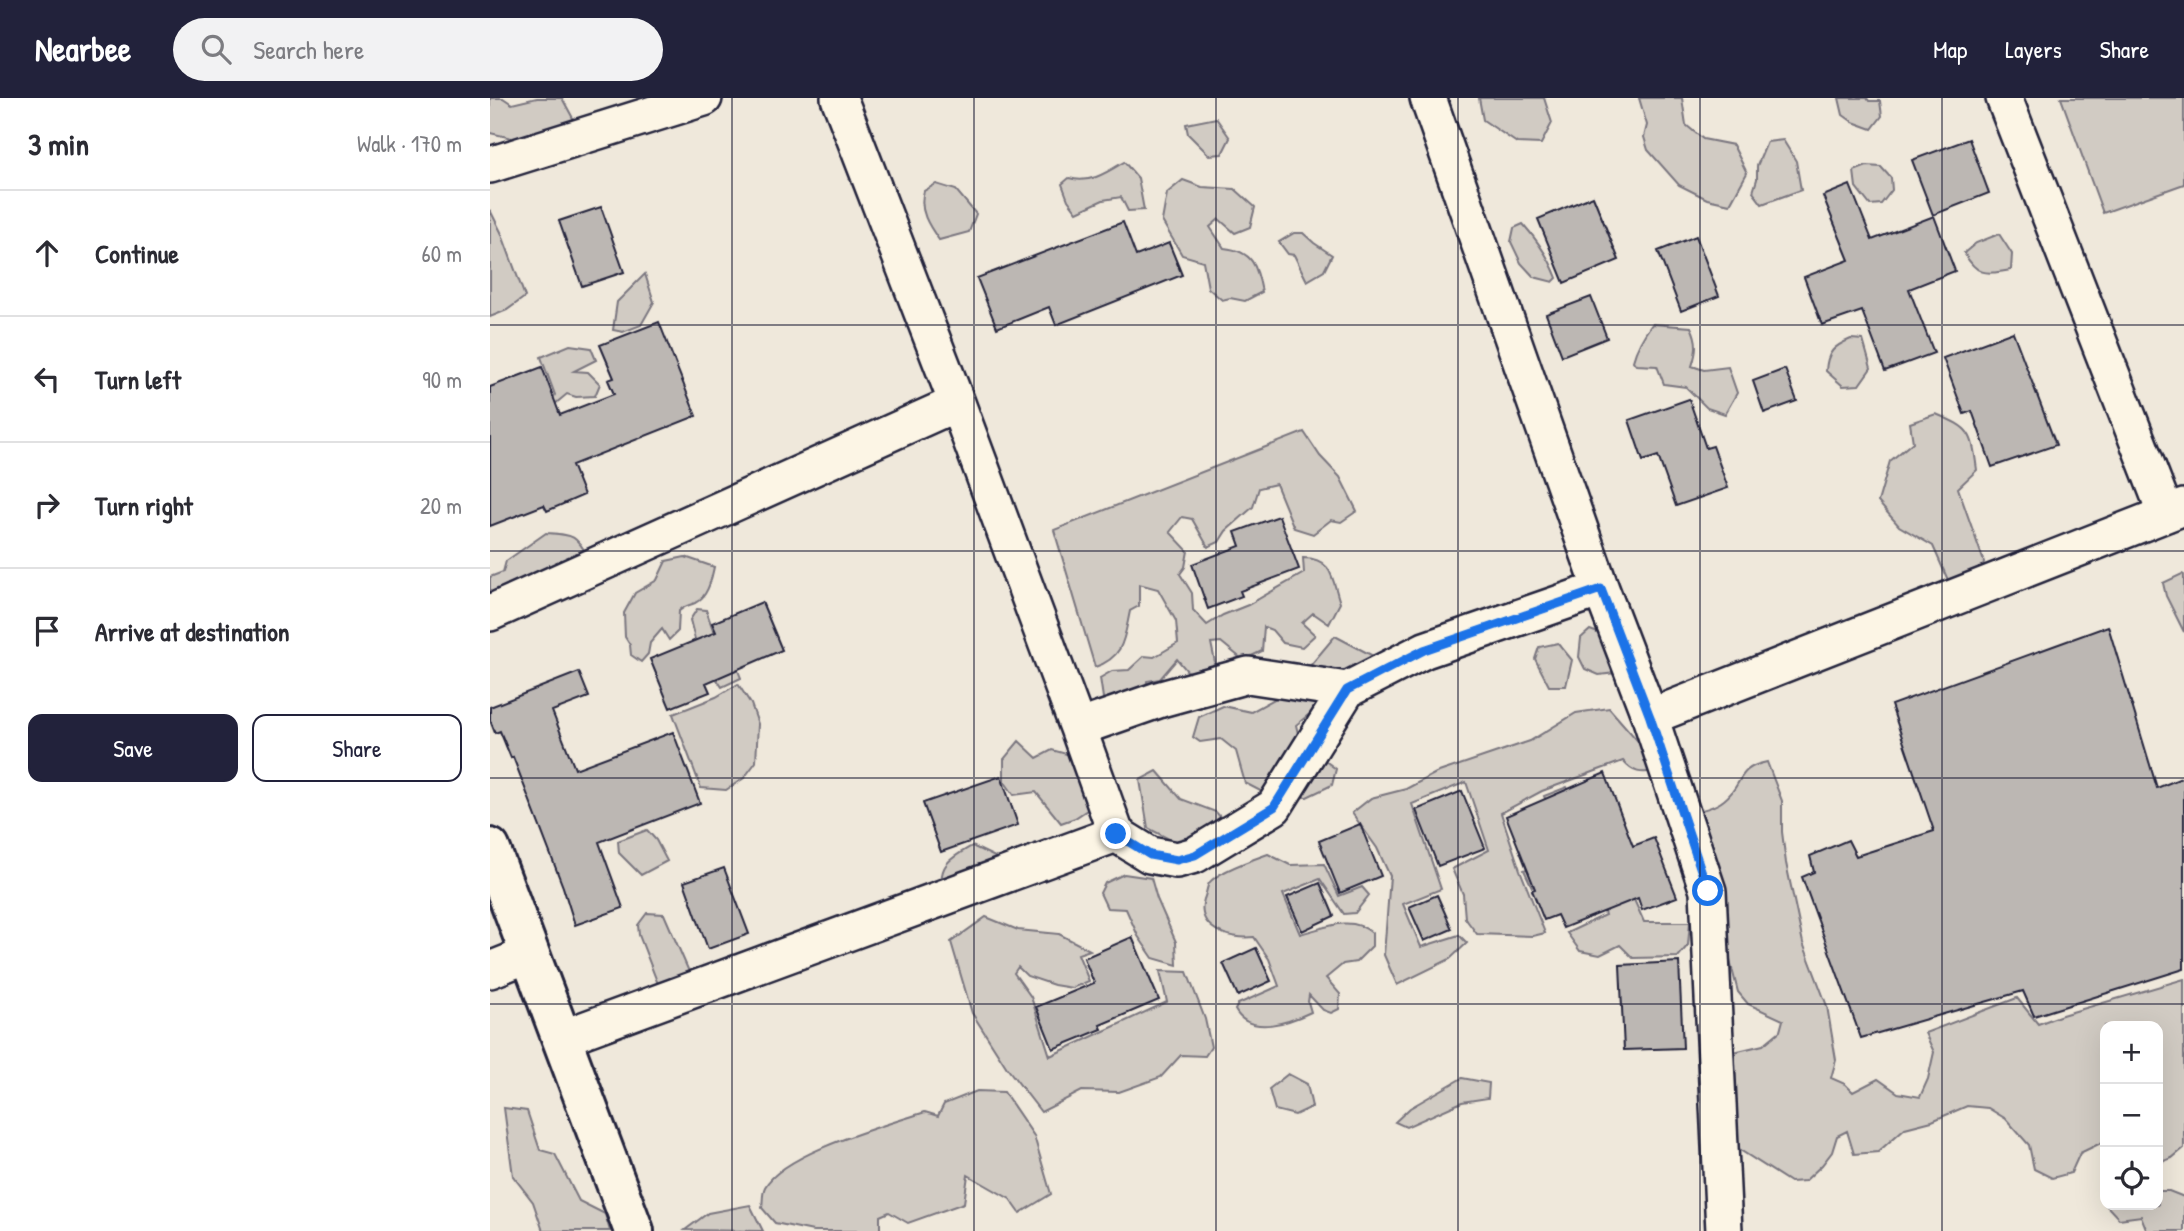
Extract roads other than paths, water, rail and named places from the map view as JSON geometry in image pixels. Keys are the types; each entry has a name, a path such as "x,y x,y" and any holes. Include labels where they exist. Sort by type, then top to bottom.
{"street":[{"path":"490,165 704,98"},
{"path":"839,98 957,402 1079,727 1116,834 1150,855 1177,860 1195,855 1274,807 1347,690 1424,650 1601,589"},
{"path":"1428,98 1601,589 1650,717 1708,891 1724,1231"},
{"path":"1650,717 2175,511 2004,98"},
{"path":"490,613 957,402"},
{"path":"1079,727 1161,699 1248,676 1347,690"},
{"path":"562,1038 1116,834"},
{"path":"490,848 634,1231"},
{"path":"490,970 530,954"}]}
